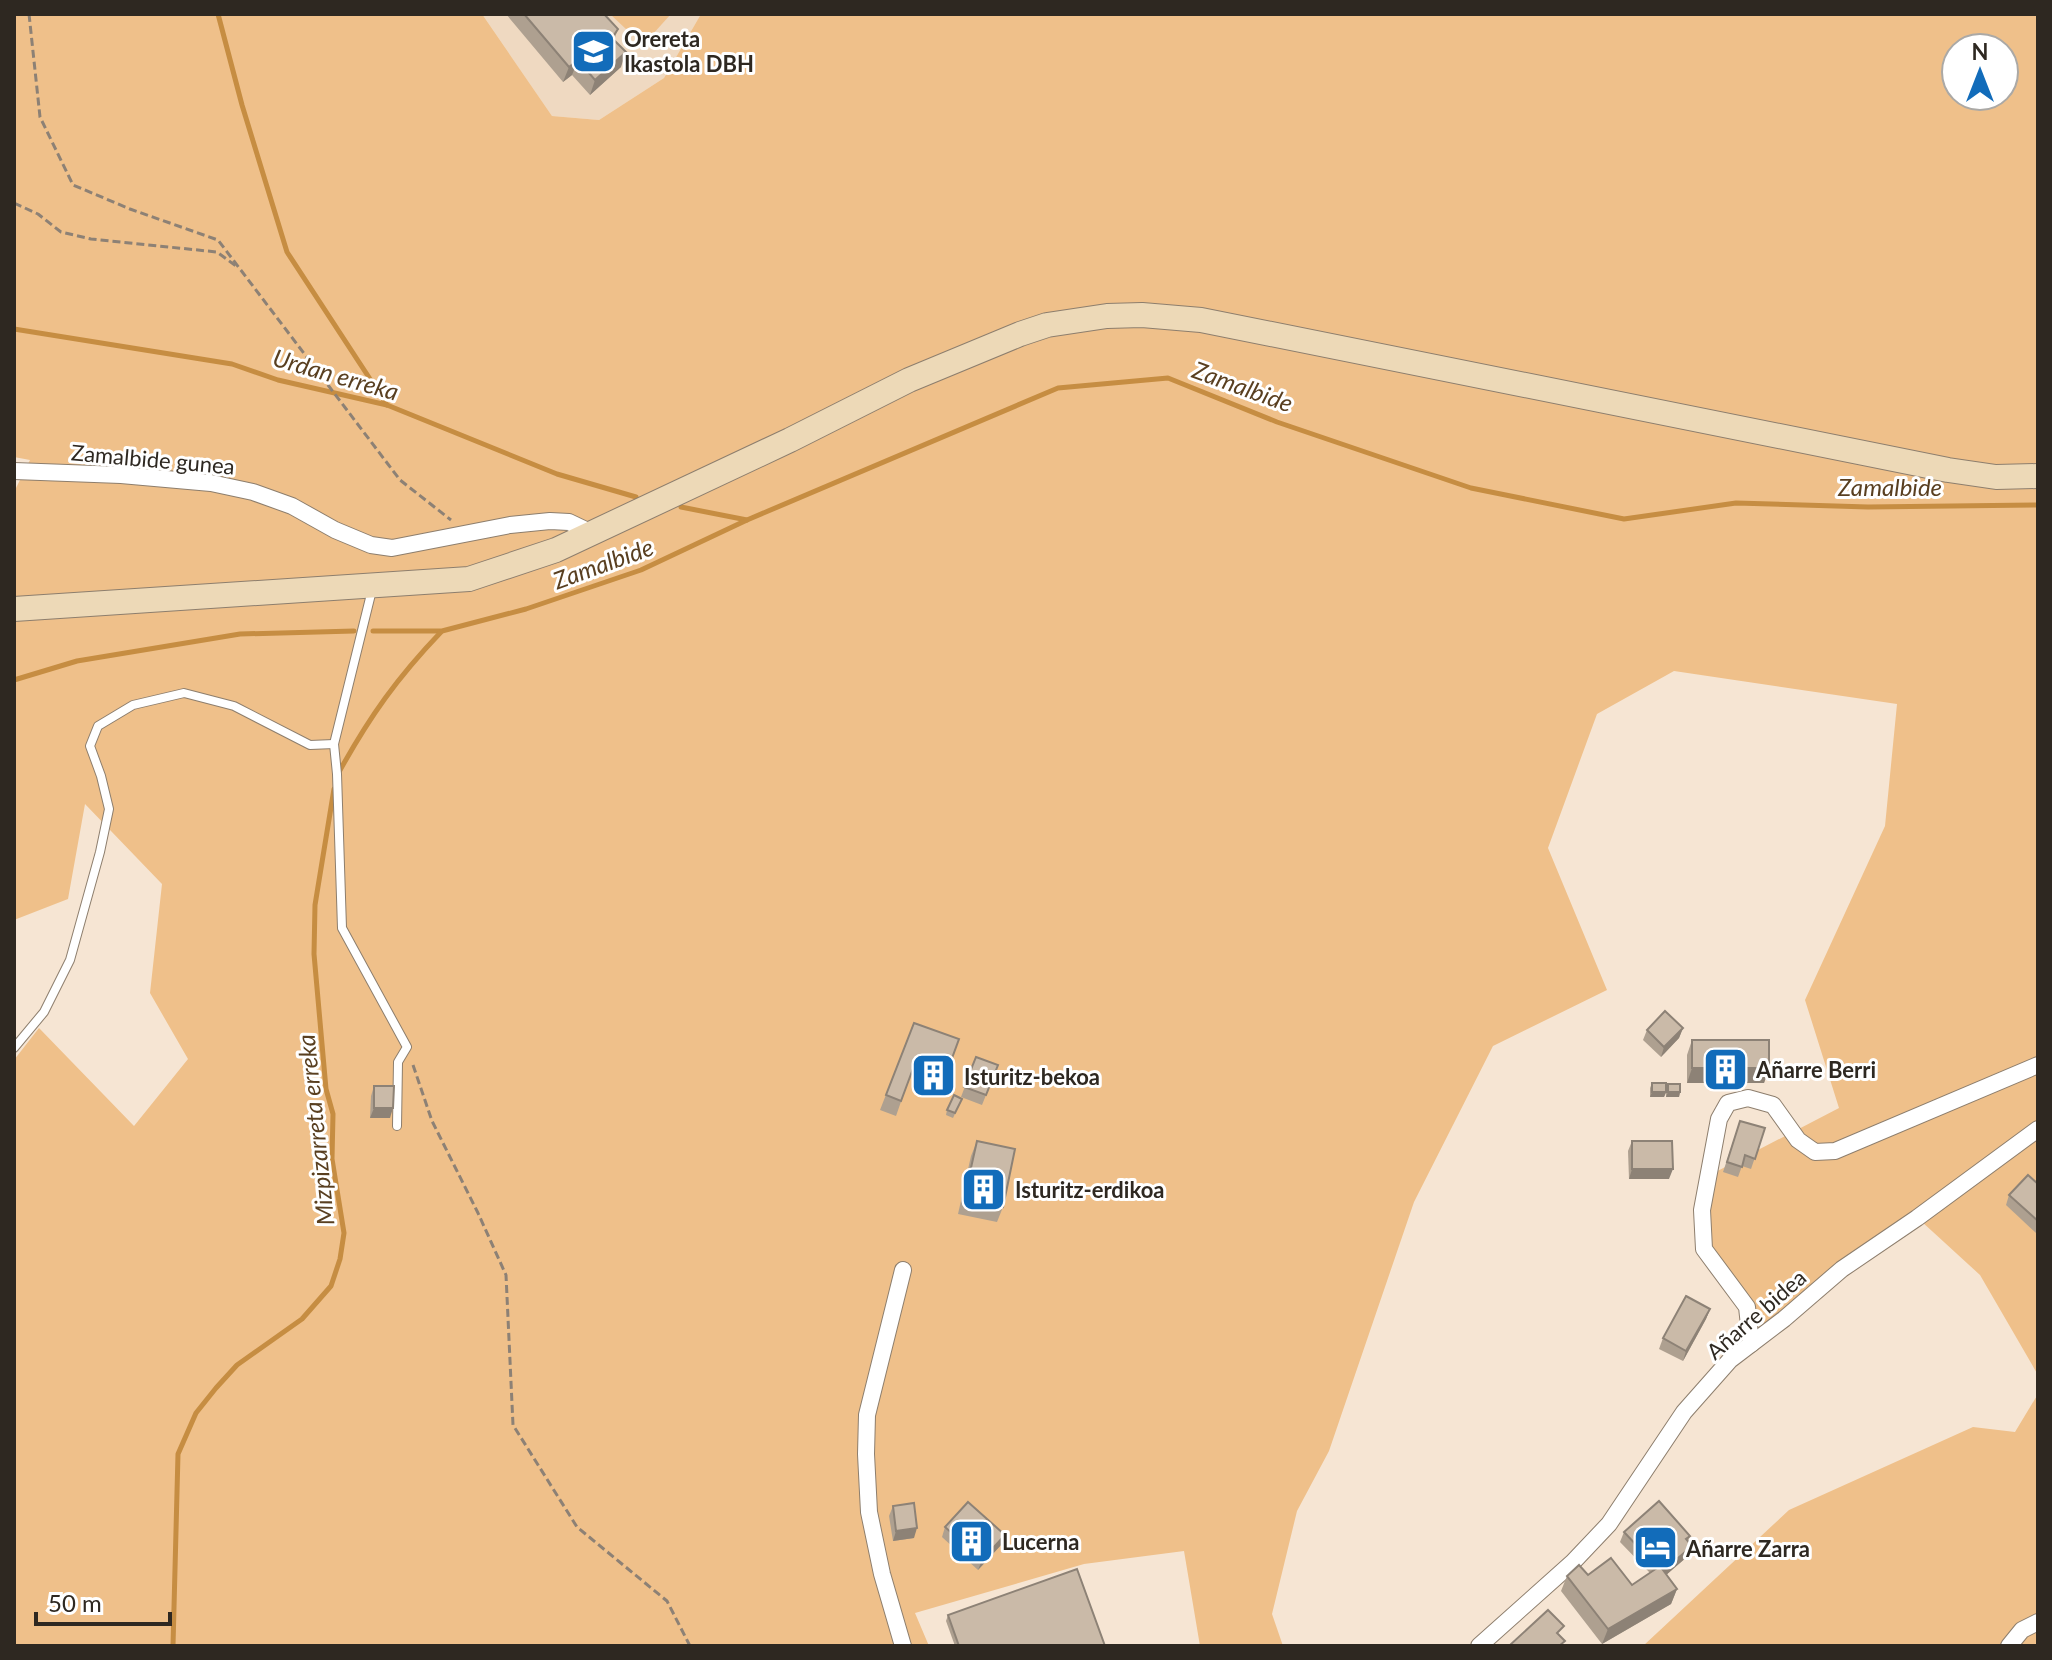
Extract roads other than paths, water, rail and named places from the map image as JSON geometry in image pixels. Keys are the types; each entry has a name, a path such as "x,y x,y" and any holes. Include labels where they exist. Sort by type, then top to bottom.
{"main road":[{"path":"14,609 469,579 507,568 592,533 909,380 993,344 1047,325 1130,315 1201,320 1948,470 1996,477 2038,476"}],"street":[{"name":"Zamalbide gunea","path":"14,471 136,476 211,483 253,492 292,506 335,530 371,545 392,548 550,521 569,522 592,533"},
{"path":"1751,1344 1747,1307 1704,1249 1702,1210 1719,1119 1728,1103 1748,1098 1773,1105 1798,1140 1815,1152 1835,1151 2038,1065"},
{"name":"Añarre bidea","path":"1479,1646 1573,1562 1609,1524 1684,1412 1730,1360 1842,1269 2038,1129"},
{"path":"903,1270 867,1415 866,1454 869,1512 882,1574 903,1646"},
{"path":"2009,1646 2022,1630 2038,1622"}],"lane":[{"path":"373,586 334,744 342,928 407,1047 398,1062 397,1126"},
{"path":"14,1048 44,1012 70,960 100,852 109,809 90,746 98,726 133,705 184,693 234,706 310,745 334,744"}],"waterway":[{"path":"218,14 287,252 387,405"},
{"name":"Urdan erreka","path":"14,329 232,364 278,380 387,405 557,474 636,497"},
{"name":"Zamalbide","path":"373,631 442,631 526,609 641,570 747,520 1058,388 1168,378 1277,422 1471,488 1624,519 1736,503 1868,507 2038,505"},
{"name":"Urdan erreka","path":"681,507 747,520"},
{"name":"Zamalbide","path":"14,680 77,661 240,634 354,631"},
{"name":"Mizpizarreta erreka","path":"339,772 385,698 441,632"},
{"name":"Mizpizarreta erreka","path":"173,1646 178,1454 196,1413 216,1388 237,1365 302,1319 331,1286 340,1259 344,1233 332,1159 333,1114 326,1089 314,954 315,905 334,789"}],"place":[{"name":"Orereta Ikastola DBH","path":"593,51"},
{"name":"Añarre Berri","path":"1725,1069"},
{"name":"Isturitz-bekoa","path":"933,1076"},
{"name":"Isturitz-erdikoa","path":"984,1189"},
{"name":"Lucerna","path":"971,1541"},
{"name":"Añarre Zarra","path":"1655,1548"}]}
